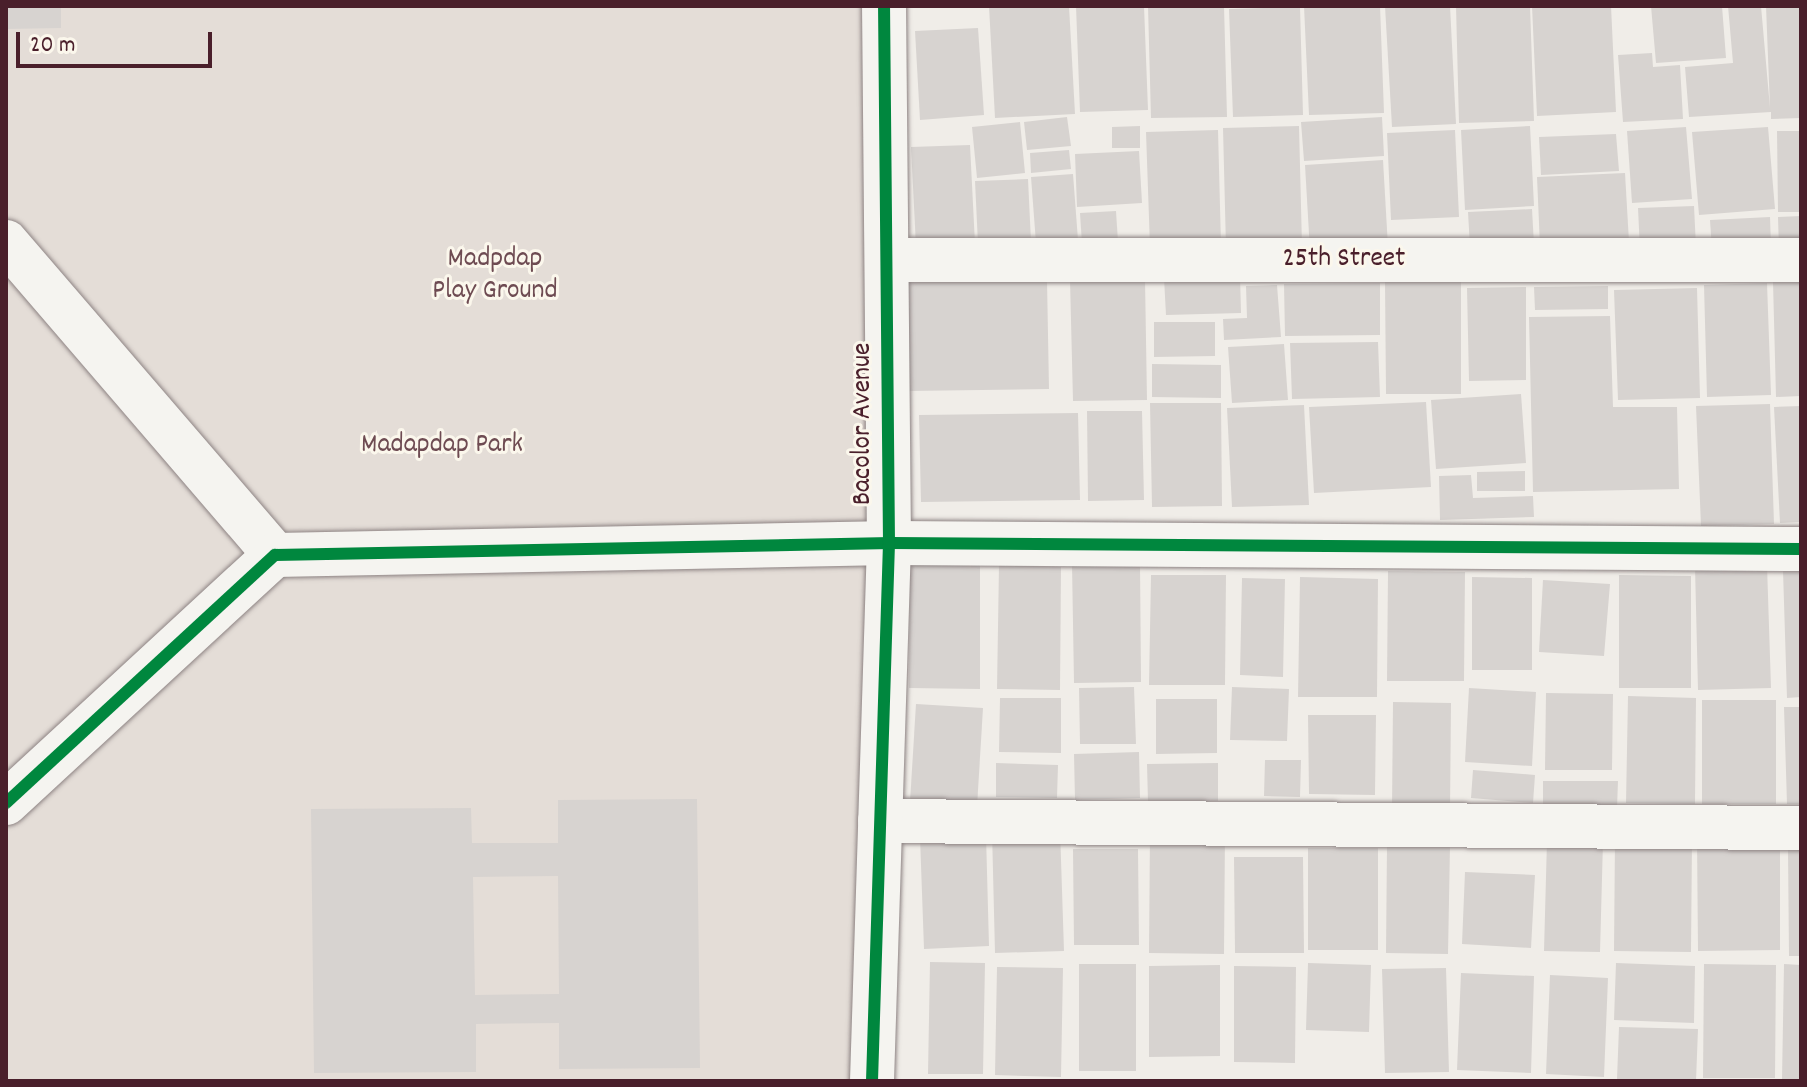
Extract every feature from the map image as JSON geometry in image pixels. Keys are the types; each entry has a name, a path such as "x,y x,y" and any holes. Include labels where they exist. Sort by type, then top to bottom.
{"street":[{"name":"Bacolor Avenue","path":"872,1081 889,543 884,6"},
{"path":"6,242 275,555"},
{"name":"25th Street","path":"888,260 1801,260"},
{"path":"6,803 275,555 889,543 1801,549"},
{"path":"880,821 1801,828"}],"green space":[{"name":"Madapdap Park","path":"6,6 885,6 871,1081 6,1081"}],"building":[{"path":"6,6 61,6 61,28 6,29"},
{"path":"989,6 1069,6 1075,114 995,118"},
{"path":"1076,6 1144,6 1148,110 1080,112"},
{"path":"1148,6 1224,6 1227,117 1151,118"},
{"path":"1304,6 1380,6 1384,113 1309,115"},
{"path":"1385,6 1450,6 1456,124 1392,127"},
{"path":"1456,6 1530,6 1534,121 1459,123"},
{"path":"1532,6 1611,6 1616,112 1537,116"},
{"path":"1651,6 1722,6 1726,58 1656,63"},
{"path":"1728,6 1761,6 1770,108 1766,6 1801,6 1801,118 1771,119 1771,112 1689,117 1685,67 1733,63"},
{"path":"1300,7 1303,115 1233,117 1229,9"},
{"path":"978,28 984,115 920,120 915,31"},
{"path":"1652,53 1653,67 1680,65 1683,119 1623,122 1618,55"},
{"path":"1067,117 1071,146 1027,150 1024,122"},
{"path":"1382,117 1384,156 1304,161 1301,122"},
{"path":"1020,122 1025,173 977,178 972,127"},
{"path":"1140,126 1140,148 1112,148 1112,127"},
{"path":"1299,126 1302,246 1226,248 1223,128"},
{"path":"1530,126 1534,206 1465,210 1461,130"},
{"path":"1686,127 1692,199 1632,203 1627,131"},
{"path":"1768,127 1775,209 1699,215 1692,132"},
{"path":"1218,130 1221,245 1150,247 1146,132"},
{"path":"1455,130 1459,217 1391,220 1387,133"},
{"path":"1777,131 1801,131 1801,212 1778,212"},
{"path":"1616,134 1619,171 1541,175 1539,137"},
{"path":"970,145 975,244 916,246 911,147"},
{"path":"1069,150 1071,169 1031,173 1030,153"},
{"path":"1139,151 1142,203 1077,207 1075,154"},
{"path":"1383,160 1388,247 1310,251 1305,165"},
{"path":"1625,173 1629,242 1540,246 1537,177"},
{"path":"1073,174 1078,240 1036,243 1031,177"},
{"path":"1028,179 1031,242 978,244 975,181"},
{"path":"1694,206 1696,247 1640,250 1638,208"},
{"path":"1532,209 1534,245 1470,247 1468,212"},
{"path":"1116,211 1118,242 1082,244 1080,213"},
{"path":"1801,216 1801,250 1779,250 1778,217"},
{"path":"1770,217 1771,247 1712,250 1710,220"},
{"path":"1240,276 1241,313 1166,315 1164,278"},
{"path":"1145,279 1147,400 1073,401 1070,280"},
{"path":"1047,280 1049,389 908,391 906,282"},
{"path":"1801,281 1801,396 1776,397 1773,282"},
{"path":"1385,282 1461,282 1461,394 1386,394"},
{"path":"1380,283 1380,335 1285,336 1284,284"},
{"path":"1767,283 1771,395 1707,397 1704,285"},
{"path":"1277,285 1281,337 1224,340 1223,319 1247,318 1246,286"},
{"path":"1608,286 1608,309 1535,310 1534,287"},
{"path":"1526,287 1526,380 1469,381 1467,288"},
{"path":"1697,288 1700,398 1618,400 1614,290"},
{"path":"1610,316 1613,407 1677,407 1679,489 1533,492 1529,317"},
{"path":"1154,322 1215,322 1215,356 1154,357"},
{"path":"1378,342 1380,397 1292,399 1290,343"},
{"path":"1284,344 1288,400 1232,403 1228,347"},
{"path":"1152,364 1221,365 1221,398 1152,397"},
{"path":"1521,394 1526,463 1436,469 1431,400"},
{"path":"1426,402 1431,487 1314,493 1309,407"},
{"path":"1150,403 1221,403 1222,506 1152,507"},
{"path":"1770,404 1774,524 1701,526 1696,406"},
{"path":"1304,405 1309,505 1232,507 1227,408"},
{"path":"1801,406 1801,522 1780,523 1774,407"},
{"path":"1087,411 1142,411 1144,500 1088,501"},
{"path":"1078,413 1080,500 921,502 919,415"},
{"path":"1525,471 1525,491 1477,491 1477,472"},
{"path":"1471,475 1473,498 1533,496 1534,517 1440,520 1439,476"},
{"path":"910,551 980,552 980,689 909,688"},
{"path":"1140,563 1141,682 1074,683 1072,564"},
{"path":"999,565 1061,567 1060,690 997,689"},
{"path":"1767,565 1771,688 1698,690 1695,567"},
{"path":"1388,571 1465,572 1464,681 1387,681"},
{"path":"1783,571 1801,571 1801,697 1787,698"},
{"path":"1151,575 1226,575 1225,685 1149,685"},
{"path":"1619,575 1691,576 1691,688 1619,688"},
{"path":"1300,577 1378,579 1377,697 1298,697"},
{"path":"1472,577 1532,578 1532,670 1472,670"},
{"path":"1242,578 1285,579 1283,677 1240,675"},
{"path":"1543,580 1610,584 1604,656 1539,652"},
{"path":"1134,687 1136,744 1080,744 1079,688"},
{"path":"1232,687 1289,689 1287,741 1230,740"},
{"path":"1469,688 1536,692 1532,766 1465,762"},
{"path":"1546,693 1613,694 1612,770 1545,770"},
{"path":"1628,696 1696,698 1695,804 1626,803"},
{"path":"1000,698 1061,698 1061,753 999,752"},
{"path":"1156,699 1217,699 1217,753 1156,754"},
{"path":"1702,700 1776,700 1776,804 1702,804"},
{"path":"1393,702 1451,703 1450,812 1392,810"},
{"path":"916,704 983,708 977,807 910,802"},
{"path":"1784,707 1801,707 1801,804 1787,804"},
{"path":"1308,715 1376,715 1375,795 1309,794"},
{"path":"1139,752 1140,798 1075,800 1074,754"},
{"path":"1265,760 1301,760 1300,797 1264,796"},
{"path":"996,763 1058,765 1057,798 996,797"},
{"path":"1218,763 1218,801 1148,802 1147,764"},
{"path":"1473,770 1535,775 1533,803 1471,798"},
{"path":"1543,781 1618,781 1617,808 1543,808"},
{"path":"697,799 700,1068 559,1069 559,1023 476,1024 476,1072 314,1073 311,809 471,808 472,843 558,843 558,800","holes":["558,876 559,994 475,995 473,877"]},
{"path":"1060,829 1064,951 995,953 992,831"},
{"path":"1150,831 1225,833 1224,954 1149,953"},
{"path":"986,835 989,946 924,949 920,837"},
{"path":"1780,837 1780,950 1698,951 1697,838"},
{"path":"1615,838 1692,840 1691,952 1614,951"},
{"path":"1547,840 1603,841 1600,952 1544,951"},
{"path":"1387,845 1450,846 1448,954 1386,953"},
{"path":"1308,848 1378,848 1378,950 1308,950"},
{"path":"1073,849 1138,849 1139,945 1074,945"},
{"path":"1788,850 1801,850 1801,956 1789,956"},
{"path":"1234,857 1303,857 1304,953 1235,953"},
{"path":"1465,872 1535,875 1531,948 1462,944"},
{"path":"930,962 985,963 983,1074 928,1074"},
{"path":"1308,963 1371,965 1369,1032 1306,1030"},
{"path":"1616,963 1695,966 1694,1023 1614,1020"},
{"path":"1079,964 1136,964 1136,1071 1079,1071"},
{"path":"1704,964 1776,965 1775,1078 1703,1078"},
{"path":"1784,964 1801,965 1801,1080 1782,1080"},
{"path":"1220,965 1220,1056 1149,1057 1149,966"},
{"path":"1234,966 1296,967 1295,1063 1234,1062"},
{"path":"997,967 1063,968 1061,1077 995,1075"},
{"path":"1446,968 1449,1072 1385,1073 1382,969"},
{"path":"1461,973 1534,976 1531,1073 1457,1070"},
{"path":"1550,975 1608,978 1604,1077 1546,1074"},
{"path":"1619,1027 1698,1029 1696,1081 1617,1079"}],"cycle path":[{"path":"872,1081 889,543 884,6"},
{"path":"6,803 275,555 891,543 1801,549"}],"park label":[{"name":"Madpdap Play Ground","path":"495,276"}]}
